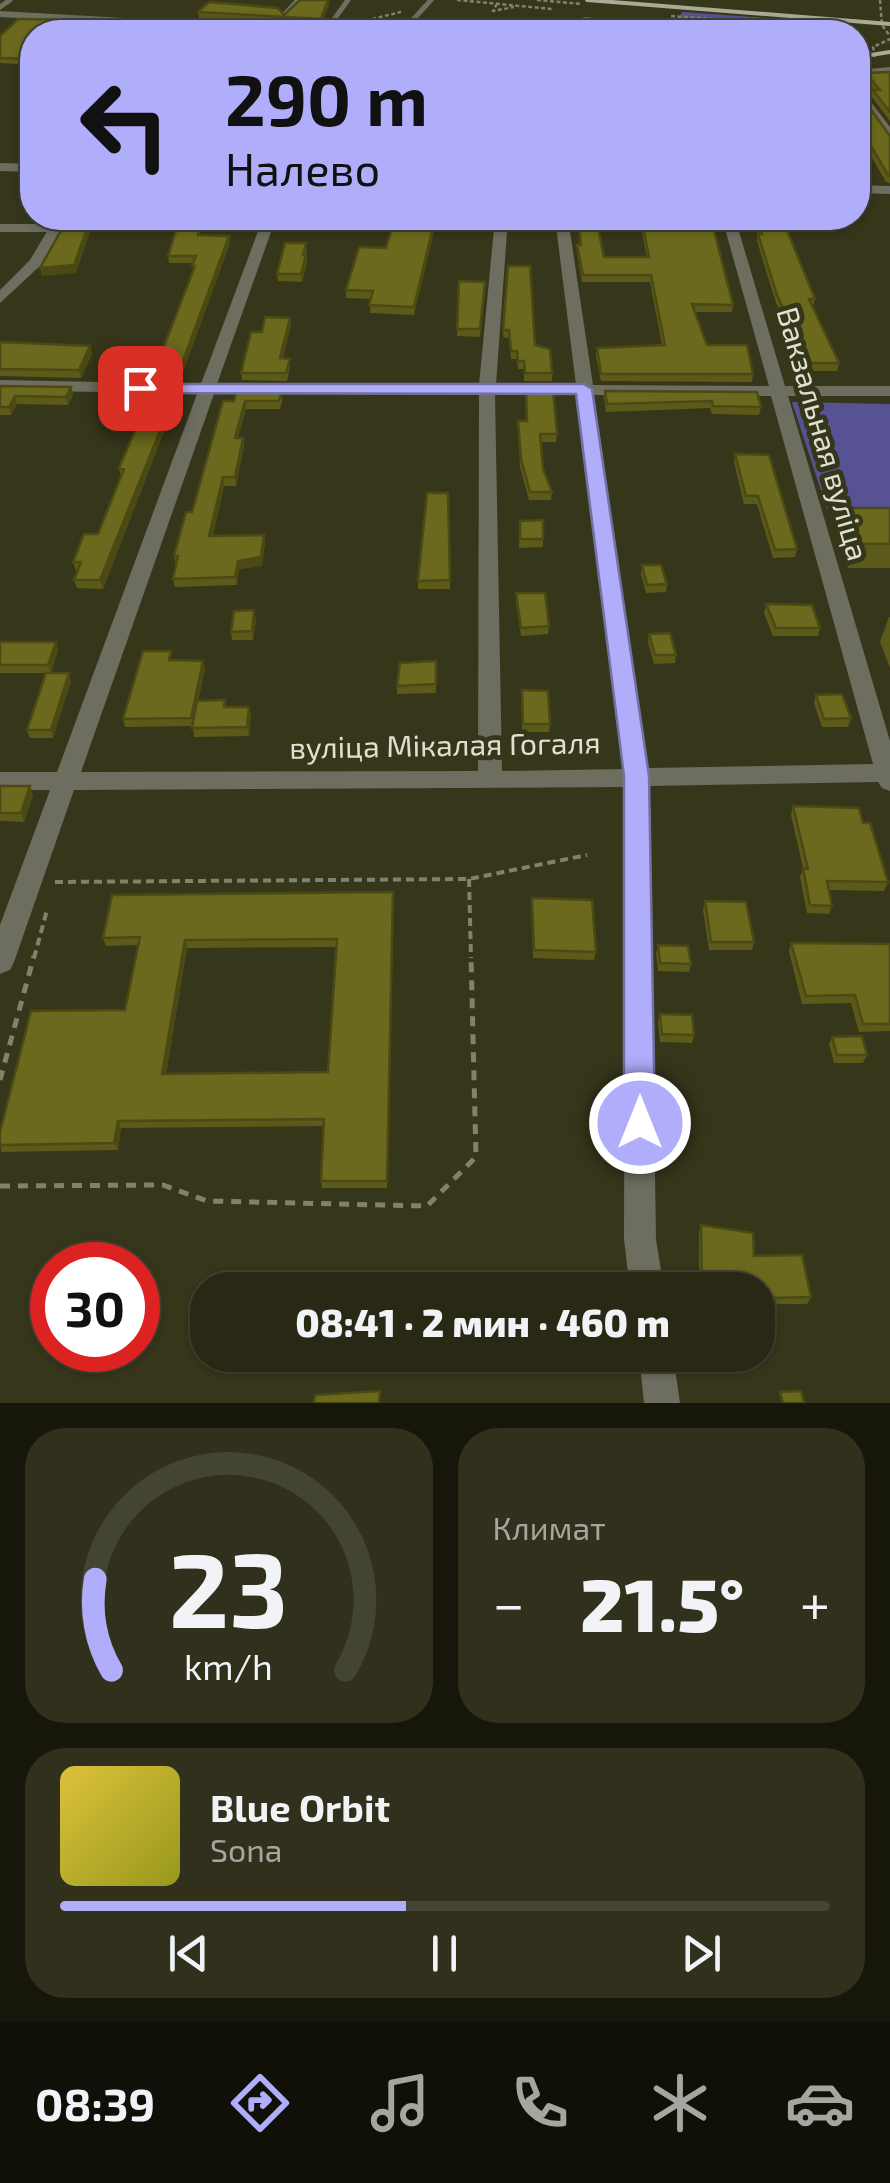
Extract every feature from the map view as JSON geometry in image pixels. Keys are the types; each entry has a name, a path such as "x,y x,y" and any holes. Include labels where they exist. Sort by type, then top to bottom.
{"street":[{"path":"0,11 104,20"},
{"path":"0,22 28,16"},
{"path":"870,107 890,136"},
{"path":"874,113 890,113"},
{"path":"0,299 36,262 54,230"},
{"path":"0,962 265,230"},
{"path":"490,780 488,390 501,230"},
{"path":"564,230 636,776 640,1239 645,1272"},
{"name":"Вакзальная вуліца","path":"732,230 889,776"},
{"path":"0,384 209,389 890,391"},
{"name":"вуліца Мікалая Гогаля","path":"0,781 889,776"},
{"path":"658,1372 662,1403"}],"lane":[{"path":"0,11 10,0"},
{"path":"284,14 298,0"},
{"path":"413,20 432,0"}],"path":[{"path":"457,0 559,9"},
{"path":"537,0 582,4"},
{"path":"870,62 877,54 874,47 890,34 882,25 880,0"},
{"path":"542,8 547,1"},
{"path":"497,4 492,11 520,6"},
{"path":"371,20 425,6"},
{"path":"669,20 672,13 747,20"},
{"path":"0,1080 55,881 469,879 587,855"},
{"path":"0,1186 163,1186 207,1201 426,1206 476,1157 469,879"}],"shaded area":[{"path":"682,12 797,20 678,20"},
{"path":"792,402 890,404 890,509 827,509"}],"building":[{"path":"300,0 328,0 321,19 198,12 209,2 278,8 284,15"},
{"path":"18,19 103,20 20,20 20,59 0,58 0,36"},
{"path":"890,72 890,112 873,90 880,90 870,73"},
{"path":"870,108 890,136 888,175 870,144"},
{"path":"61,230 87,230 74,265 40,268"},
{"path":"176,230 229,236 179,372 154,372 195,266 196,256 168,256"},
{"path":"391,230 432,230 414,307 369,305 373,291 346,290 359,247 386,248"},
{"path":"579,230 598,230 604,257 649,257 644,230 714,230 733,305 692,304 707,345 747,345 753,374 601,374 597,348 665,345 651,275 583,275 577,245 581,245"},
{"path":"760,230 787,230 815,299 809,299 839,363 809,363 777,295 758,234 762,234"},
{"path":"285,243 306,243 301,274 277,274"},
{"path":"508,266 530,266 535,345 550,349 552,373 525,373 524,361 518,361 517,351 511,351 509,330 503,330"},
{"path":"459,281 485,282 480,329 457,329"},
{"path":"265,317 290,318 280,358 290,359 286,373 241,373 251,332 262,332"},
{"path":"0,342 90,346 79,370 0,369"},
{"path":"0,386 71,387 66,397 15,396 9,407 0,407"},
{"path":"147,389 176,390 174,397 179,397 169,422 164,421 100,580 74,580 81,562 73,562 84,534 98,534 124,469 119,468 148,400 142,400"},
{"path":"237,390 282,390 279,401 245,401 235,438 243,438 235,477 223,477 209,536 264,535 261,557 238,561 235,577 173,579 178,556 174,556 186,512 192,512 223,401 234,401"},
{"path":"526,391 553,391 557,434 540,434 543,469 552,492 530,492 521,459 518,421 527,421"},
{"path":"605,391 757,392 761,407 713,406 712,401 607,404"},
{"path":"735,454 769,455 797,549 775,550 758,496 746,496"},
{"path":"427,493 448,493 450,580 418,581"},
{"path":"842,508 890,508 890,544 856,544"},
{"path":"543,520 543,539 520,539 520,521"},
{"path":"642,565 661,565 667,584 647,585"},
{"path":"516,593 545,593 549,626 521,628"},
{"path":"766,604 812,605 820,628 776,628"},
{"path":"254,610 252,631 231,632 234,611"},
{"path":"670,633 676,655 655,655 649,634"},
{"path":"0,642 56,642 48,665 0,665"},
{"path":"143,651 171,651 169,660 203,661 191,718 123,719"},
{"path":"436,661 436,684 397,686 400,663"},
{"path":"46,673 69,673 51,730 27,730"},
{"path":"522,690 548,691 550,724 523,724"},
{"path":"842,694 851,718 824,719 816,695"},
{"path":"225,700 224,707 249,707 247,727 192,728 197,701"},
{"path":"0,786 30,786 21,813 0,813"},
{"path":"793,806 859,808 863,823 870,823 888,882 827,881 832,906 810,905 803,868 808,869"},
{"path":"393,892 387,1181 321,1181 324,1119 118,1121 114,1143 0,1145 31,1011 125,1010 140,937 103,938 112,895","holes":["337,939 328,1072 162,1074 185,940"]},
{"path":"532,898 592,900 596,952 534,950"},
{"path":"705,901 746,902 754,942 711,942"},
{"path":"791,943 890,944 890,1024 863,1024 855,995 806,996"},
{"path":"658,945 688,946 691,964 660,963"},
{"path":"660,1014 692,1015 694,1035 662,1034"},
{"path":"862,1036 867,1055 837,1055 832,1037"},
{"path":"701,1225 753,1233 754,1256 802,1255 811,1297 775,1298 775,1272 702,1272"},
{"path":"380,1391 379,1403 314,1403 315,1395"},
{"path":"801,1391 804,1403 783,1403 780,1392"}],"railway":[{"path":"587,0 840,20"},
{"path":"870,22 890,24"},
{"path":"870,55 890,52"}],"route":[{"path":"140,388 584,389 636,776 640,1123"}]}
